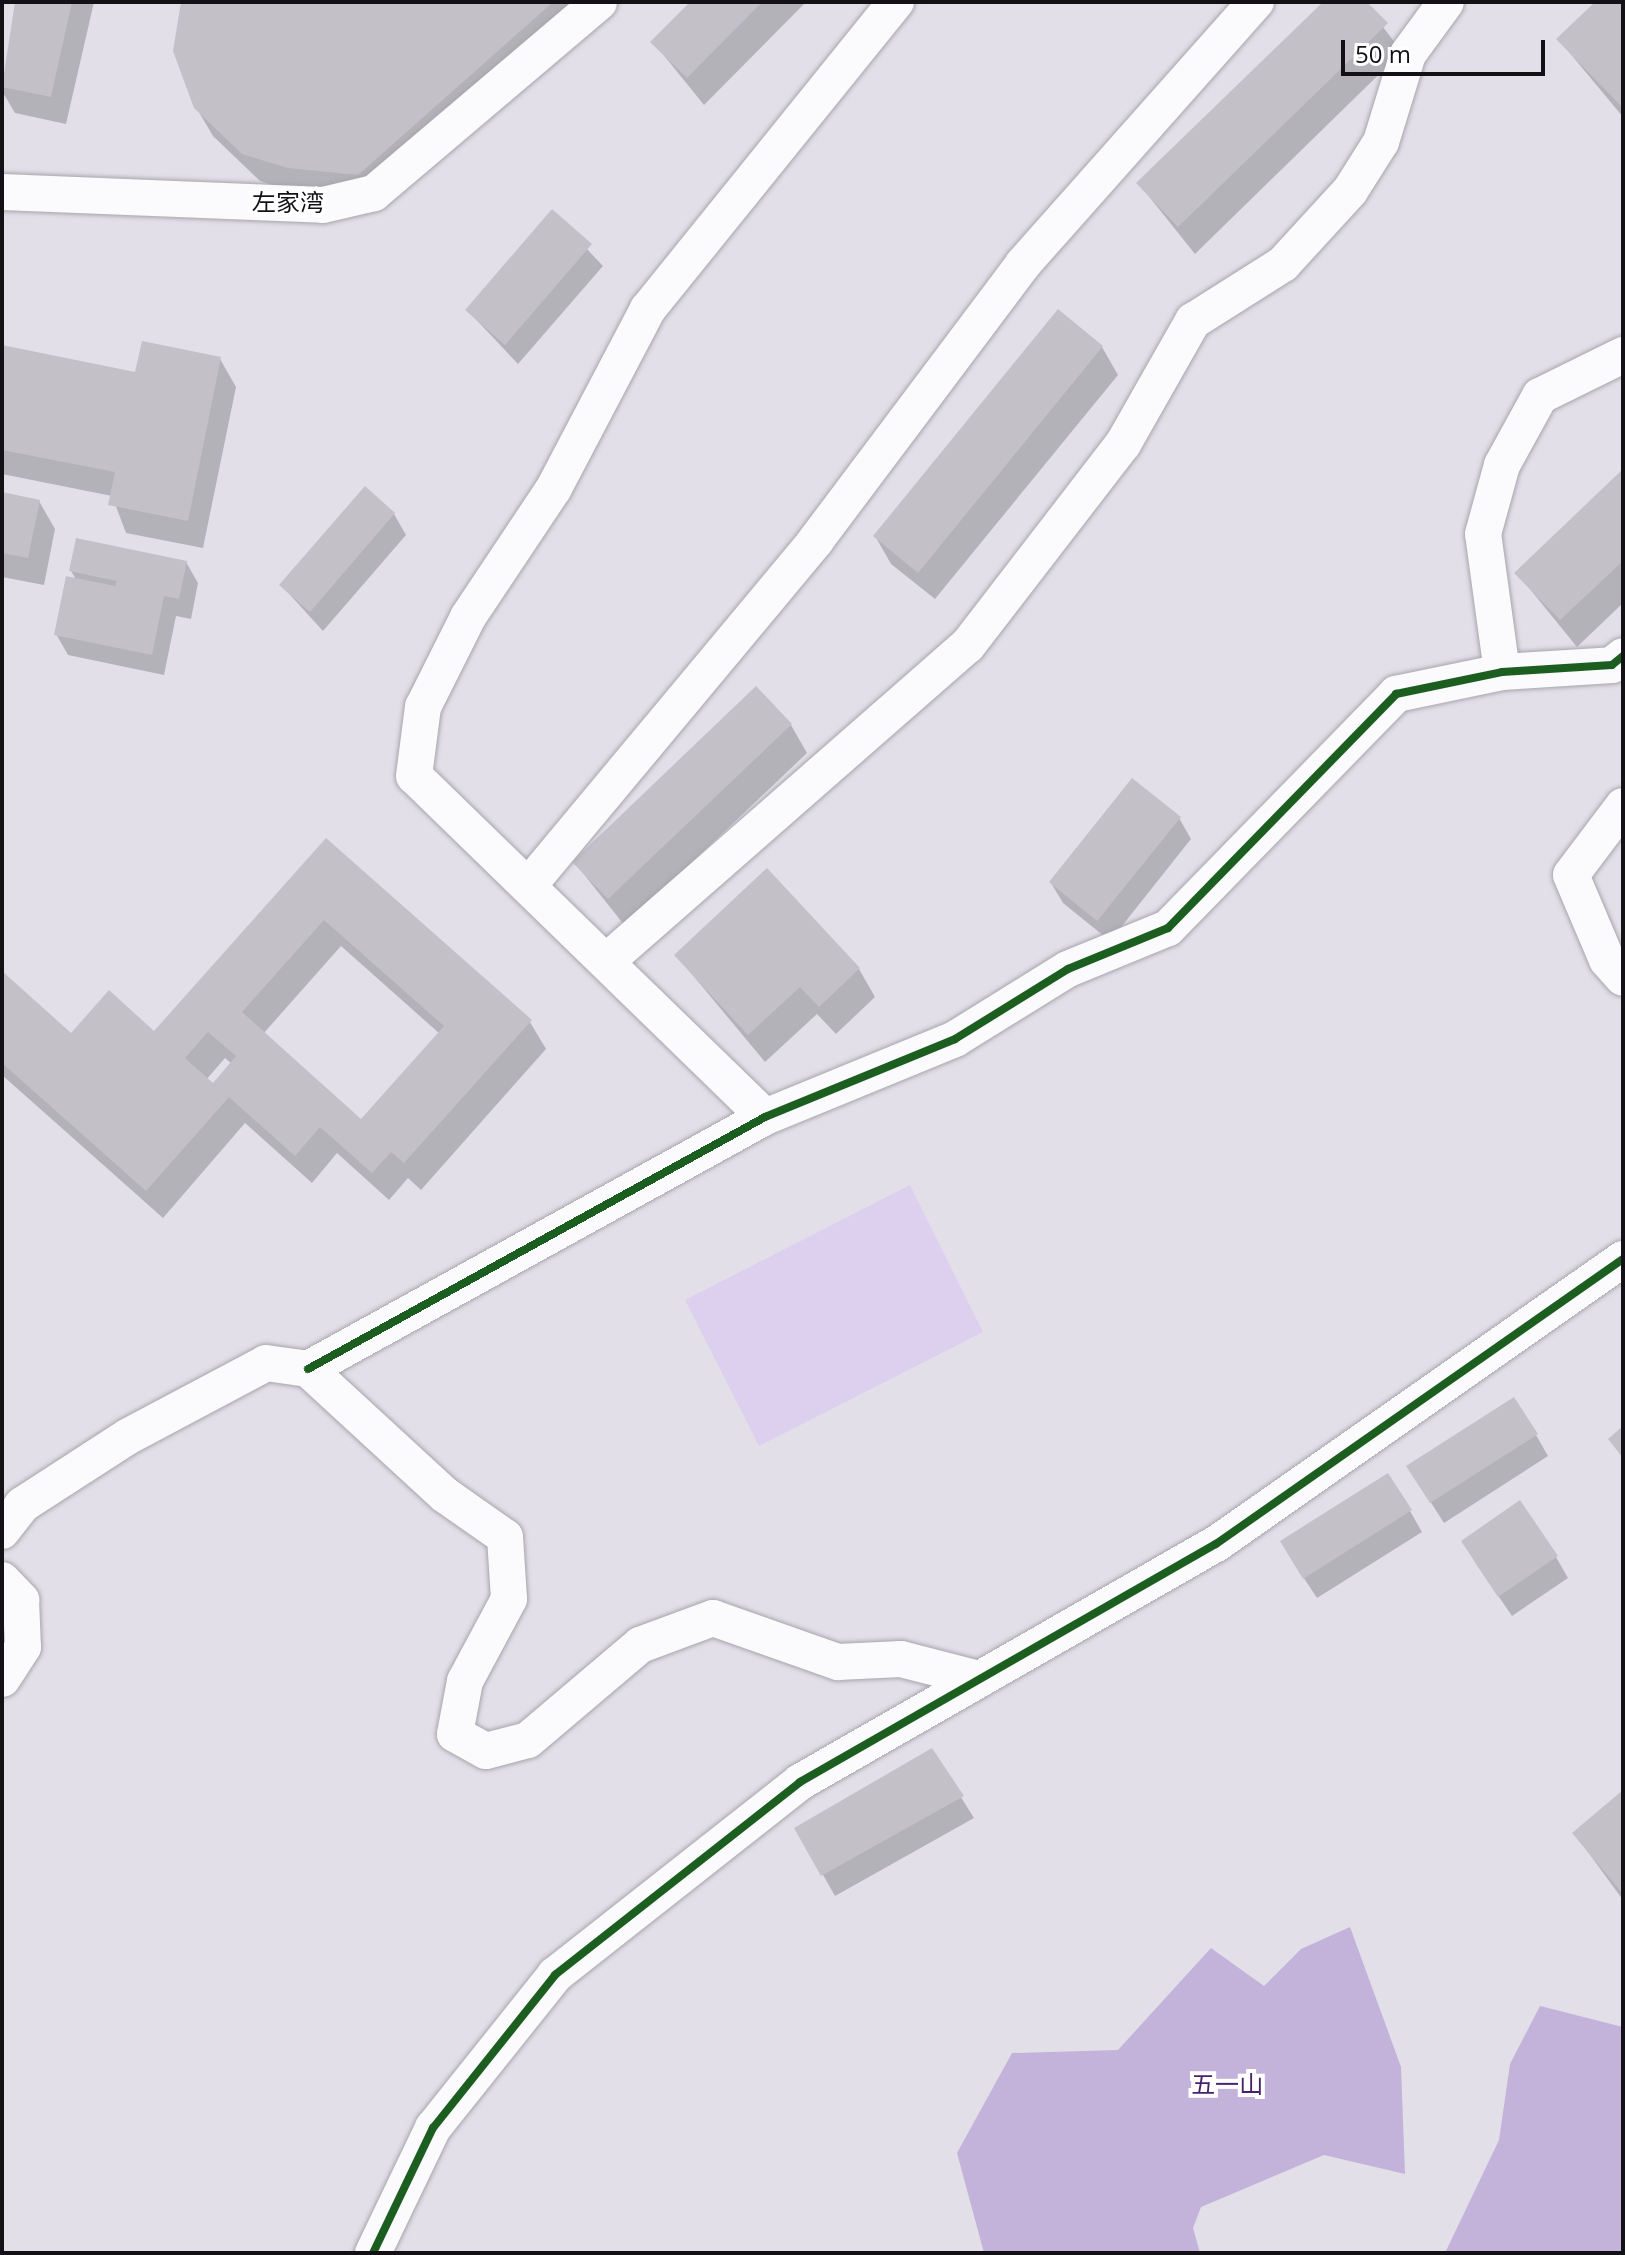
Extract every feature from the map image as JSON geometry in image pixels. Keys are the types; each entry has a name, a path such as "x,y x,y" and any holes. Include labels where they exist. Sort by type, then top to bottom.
{"street":[{"name":"左家湾","path":"2,192 323,205 374,193 599,2"},
{"path":"765,1117 608,960 414,776 423,707 468,617 554,488 648,309 896,2"},
{"path":"529,885 816,540 1023,264 1256,2"},
{"path":"608,960 968,645 1123,444 1193,321 1283,264 1350,191 1381,142 1408,54 1446,2"},
{"path":"1502,672 1483,534 1502,465 1540,396 1623,355"},
{"path":"308,1369 765,1117 955,1039 1068,969 1168,928 1396,694 1502,672 1612,665 1623,656"},
{"path":"1623,806 1571,875 1607,960 1623,978"},
{"path":"373,2253 433,2128 555,1975 800,1782 1216,1544 1623,1259"},
{"path":"2,1531 22,1505 247,1369 266,1363 308,1369 445,1495 505,1537 509,1599 465,1681 455,1734 486,1751 528,1740 640,1645 713,1618 838,1662 901,1659 979,1679"},
{"path":"2,1580 21,1600 23,1647 2,1679"}],"shaded area":[{"path":"910,1185 983,1332 759,1446 685,1300"}],"green space":[{"name":"五一山","path":"1350,1927 1401,2067 1405,2174 1324,2155 1201,2207 1193,2228 1200,2253 984,2253 957,2153 1012,2053 1118,2050 1211,1948 1264,1986 1301,1949"},
{"path":"1540,2006 1623,2027 1623,2253 1445,2253 1499,2140 1510,2064"}],"building":[{"path":"15,2 72,2 51,97 2,87"},
{"path":"181,2 553,2 358,175 288,168 242,154 194,108 173,51"},
{"path":"690,2 762,2 687,78 650,42"},
{"path":"1323,2 1367,2 1388,23 1178,227 1136,183"},
{"path":"1595,2 1623,2 1623,108 1556,39"},
{"path":"552,209 592,244 505,345 465,310"},
{"path":"1058,309 1103,346 918,573 873,536"},
{"path":"142,341 221,357 188,521 108,505 115,472 2,450 2,345 135,372"},
{"path":"1623,469 1623,561 1560,620 1514,573"},
{"path":"365,486 395,513 310,612 279,585"},
{"path":"2,492 40,500 28,558 2,553"},
{"path":"76,538 187,561 179,599 164,596 152,655 54,635 66,576 115,586 117,581 69,571"},
{"path":"756,686 792,724 608,899 572,862"},
{"path":"1132,778 1181,817 1097,921 1049,882"},
{"path":"326,838 532,1020 404,1163 391,1152 372,1173 320,1127 295,1156 229,1097 146,1191 2,1063 2,971 71,1033 109,990 154,1031","holes":["324,920 444,1026 361,1119 242,1012","208,1032 236,1056 213,1083 185,1058"]},
{"path":"767,868 860,968 819,1007 800,987 748,1035 674,955"},
{"path":"1514,1397 1538,1434 1430,1503 1406,1466"},
{"path":"1623,1426 1623,1458 1608,1439"},
{"path":"1388,1473 1412,1510 1303,1579 1280,1541"},
{"path":"1520,1500 1558,1556 1498,1597 1461,1541"},
{"path":"932,1748 964,1796 821,1876 794,1828"},
{"path":"1623,1790 1623,1894 1572,1833"}],"cycle path":[{"path":"308,1369 765,1117 955,1039 1068,969 1168,928 1396,694 1502,672 1612,665 1623,656"},
{"path":"373,2253 433,2128 555,1975 800,1782 1216,1544 1623,1259"}]}
